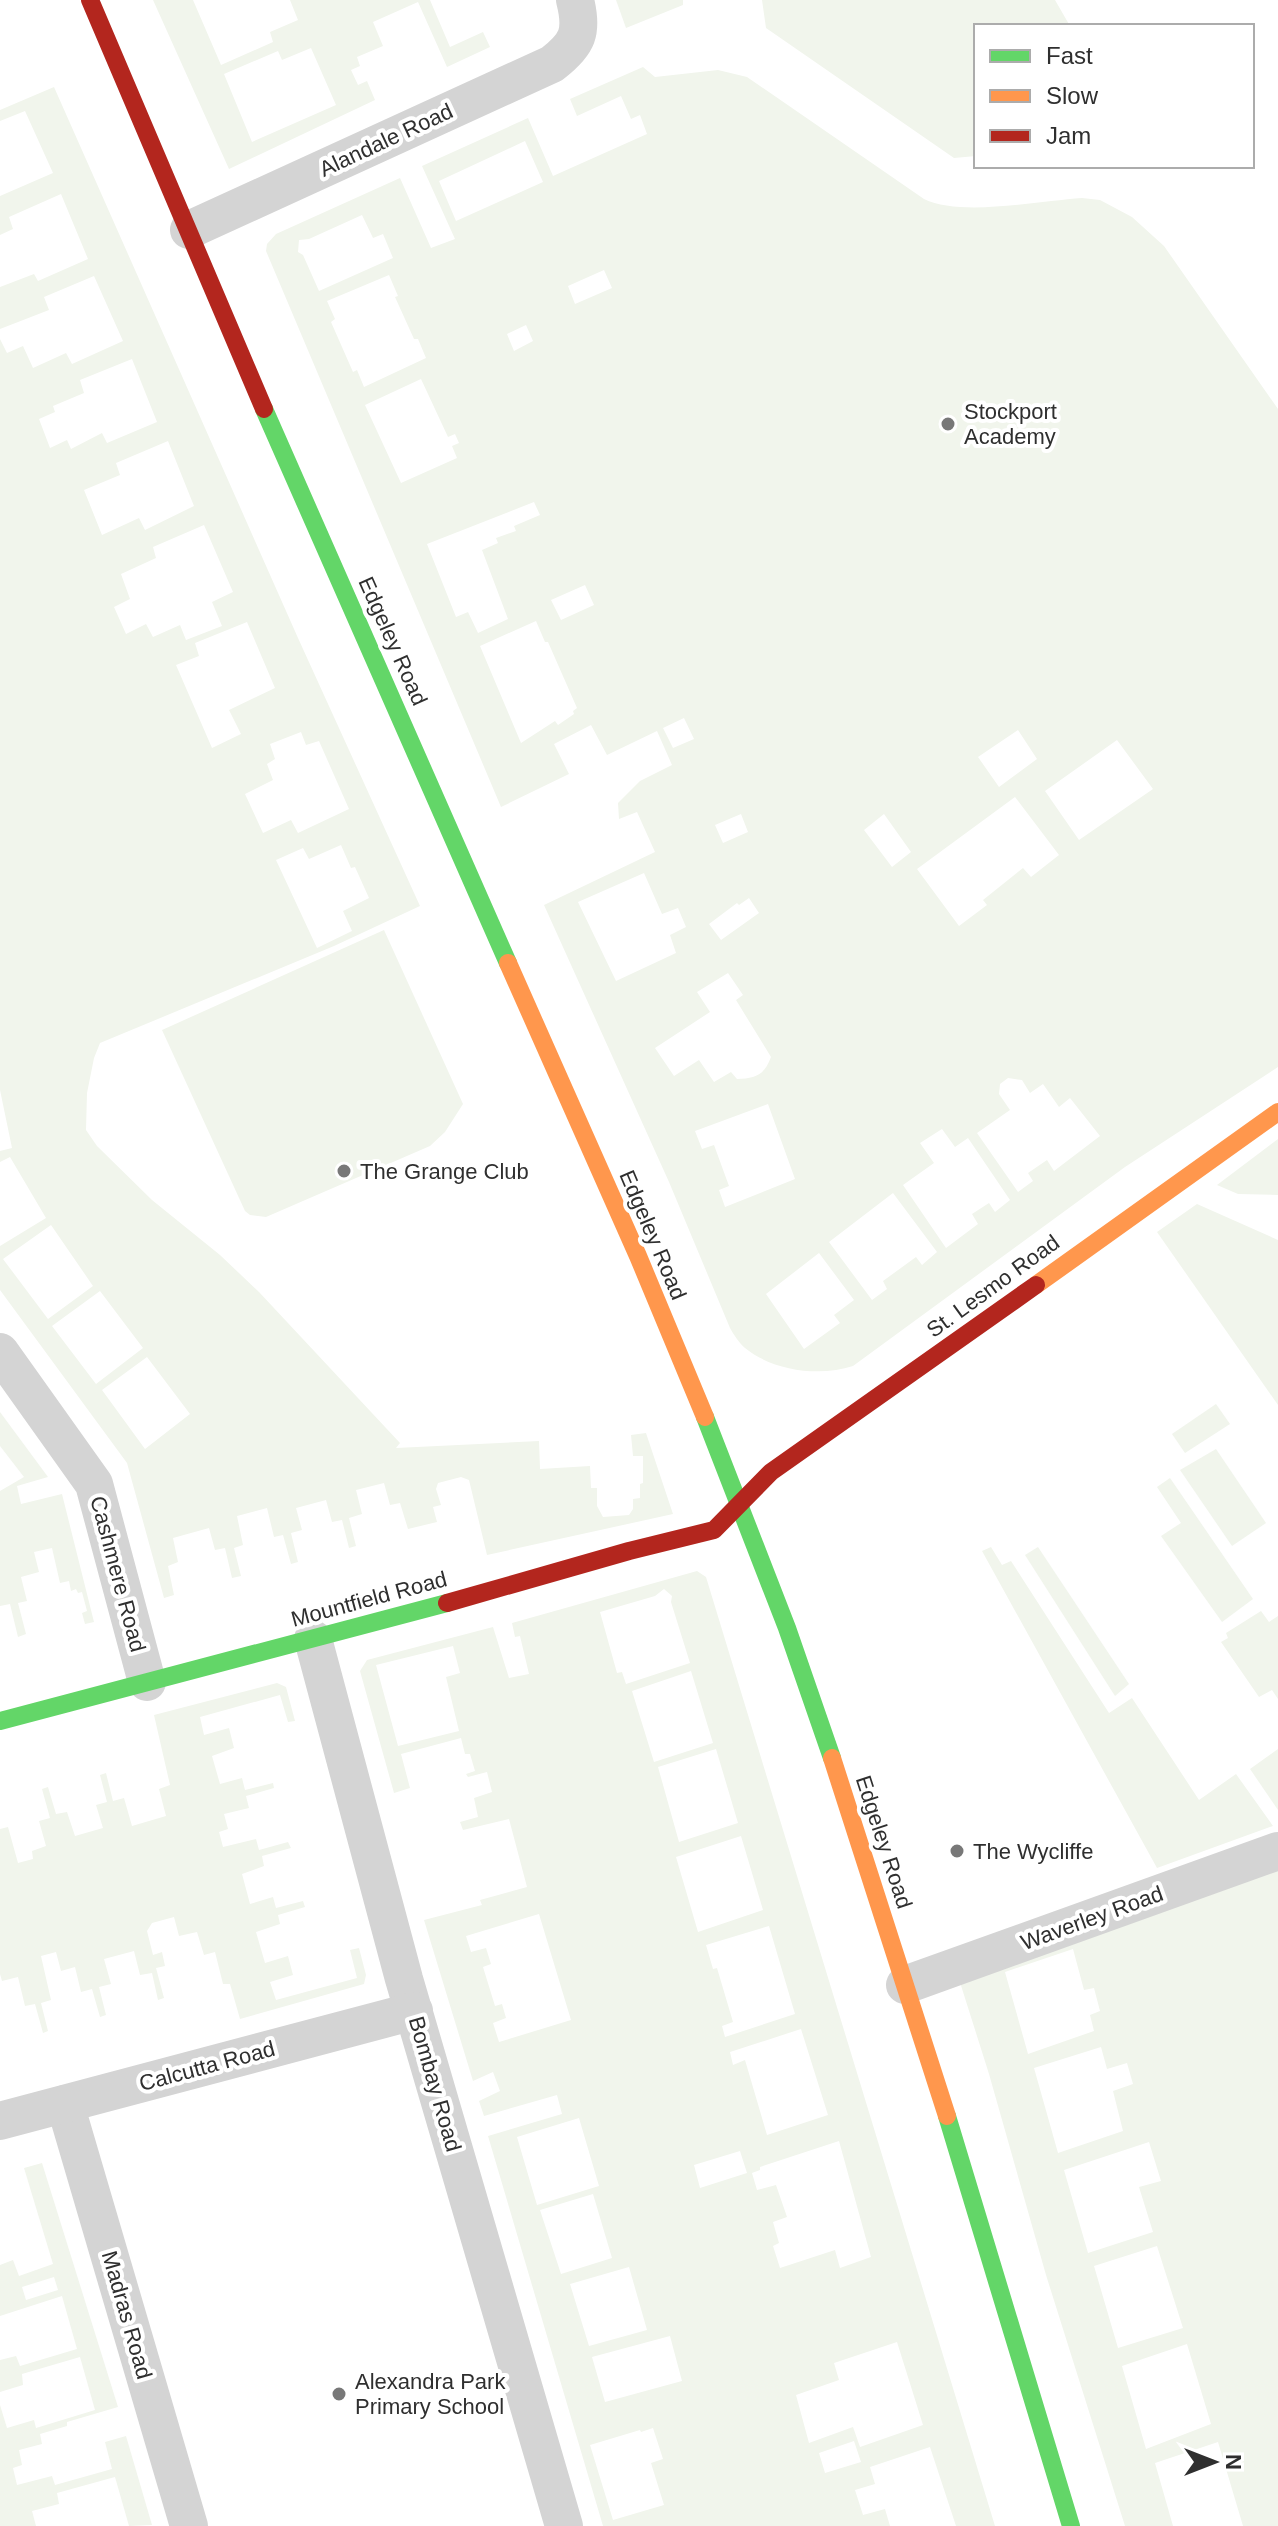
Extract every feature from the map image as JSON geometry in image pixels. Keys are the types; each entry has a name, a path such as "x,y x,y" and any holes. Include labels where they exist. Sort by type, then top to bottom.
{"main road":[{"name":"Edgeley Road","path":"90,0 618,1214 739,1502 826,1739 1071,2526"},
{"name":"St. Lesmo Road","path":"739,1502 771,1472 1278,1112"},
{"name":"Mountfield Road","path":"0,1721 714,1530 739,1502"}],"street":[{"name":"Alandale Road","path":"189,230 552,64 576,41 580,25 575,0"},
{"name":"Cashmere Road","path":"0,1352 94,1484 147,1682"},
{"name":"Bombay Road","path":"313,1639 414,2011 564,2526"},
{"name":"Waverley Road","path":"905,1985 1278,1851"},
{"name":"Calcutta Road","path":"0,2121 414,2011"},
{"name":"Madras Road","path":"65,2104 189,2526"}],"shaded area":[{"path":"153,0 193,0 221,65 273,42 270,32 298,20 290,0 430,0 450,47 483,32 490,47 447,67 418,2 373,22 383,46 357,57 360,66 351,70 358,85 367,81 375,100 229,169","holes":["311,48 336,105 252,142 224,74 278,51 282,60"]},
{"path":"616,0 683,0 683,5 626,28"},
{"path":"762,0 1055,0 1069,24 974,24 974,156 954,158 766,28"},
{"path":"643,67 655,77 718,70 747,77 924,199 958,207 1082,198 1100,200 1132,217 1164,246 1278,409 1278,1067 1125,1167 853,1366 840,1369 812,1371 783,1367 756,1356 733,1333 669,1182 544,905 655,852 637,812 619,819 618,803 640,781 672,765 657,731 607,755 591,725 554,744 569,774 501,807 266,251 267,244 276,234 400,178 431,248 455,239 422,166 528,118 553,176 647,134 640,115 631,119 621,96 577,116 570,99","holes":["525,141 543,182 456,221 439,181","362,215 373,238 383,234 393,258 319,291 303,255 298,252 299,240 309,239","604,270 612,288 575,304 568,286","389,275 398,296 395,297 426,358 364,387 357,370 353,372 331,322 335,319 327,301","526,325 533,341 514,351 507,334","421,379 448,437 455,434 459,443 452,446 457,458 401,483 365,405","534,502 540,515 514,526 516,531 496,538 498,543 482,550 508,619 478,633 468,612 456,617 427,544","585,585 594,605 561,620 551,600","536,621 577,708 574,714 558,725 555,721 521,743 480,646","684,718 694,739 673,748 663,728","1018,730 1037,759 999,787 978,757","1117,740 1153,789 1079,840 1045,791","1015,797 1059,855 1031,877 1023,868 983,900 987,905 959,926 917,869","741,814 748,832 723,843 715,825","884,814 911,852 892,867 864,830","644,873 662,914 678,908 686,927 670,935 676,953 616,981 578,902","749,898 759,913 721,940 709,924","728,973 743,995 736,1000 771,1057 758,1075 737,1079 731,1072 714,1082 699,1060 674,1076 655,1048 710,1012 697,992","1008,1078 1022,1080 1030,1093 1043,1084 1059,1107 1070,1098 1100,1136 1054,1171 1047,1160 1028,1173 1033,1181 1018,1192 977,1133 1010,1110 999,1094 1000,1084","768,1104 795,1179 725,1207 719,1190 729,1186 714,1145 702,1149 695,1131","942,1129 955,1147 968,1138 1010,1200 995,1212 989,1203 972,1214 978,1224 946,1248 903,1185 934,1163 920,1143","893,1193 937,1252 922,1265 916,1257 883,1281 887,1289 872,1300 829,1242","819,1253 854,1300 834,1315 840,1323 804,1349 766,1294"]},
{"path":"54,87 420,906 334,946 100,1043 87,1093 86,1130 97,1146 152,1200 220,1255 259,1292 400,1443 396,1448 539,1441 540,1469 590,1466 591,1488 597,1488 597,1506 603,1517 629,1515 633,1509 633,1499 640,1498 643,1456 633,1456 631,1435 646,1433 673,1514 487,1555 469,1480 461,1477 438,1483 436,1489 441,1505 433,1507 437,1522 408,1529 400,1503 390,1505 384,1483 356,1490 362,1514 349,1518 356,1546 349,1548 342,1520 332,1522 326,1500 296,1508 302,1530 291,1533 298,1562 291,1564 283,1535 274,1537 267,1508 237,1516 243,1545 234,1548 241,1576 232,1578 225,1548 215,1550 209,1528 173,1538 178,1562 168,1566 174,1595 164,1598 127,1463 0,1290 0,1246 46,1218 10,1157 0,1162 0,1151 12,1148 0,1090 0,339 7,353 23,346 33,368 66,353 72,364 123,341 94,276 44,297 49,310 0,329 0,287 34,274 38,281 88,259 61,194 9,217 13,229 0,235 0,196 53,173 25,111 0,121 0,110","holes":["132,359 157,422 107,443 102,433 71,449 67,440 50,448 39,419 55,412 53,406 84,393 80,380","168,441 194,506 145,530 139,518 102,535 84,490 120,475 116,463","204,525 233,592 212,602 222,626 186,640 180,625 153,637 146,624 126,634 114,607 130,599 121,574 156,558 153,547","247,622 275,688 229,710 241,734 212,748 176,665 199,656 195,643","301,732 306,745 319,741 349,809 298,833 291,820 263,833 245,794 273,780 267,764 275,759 270,744","341,845 369,898 343,911 352,931 317,948 276,860 303,848 309,859","51,1225 93,1286 48,1319 3,1259","100,1291 143,1348 96,1384 52,1326","147,1357 190,1414 145,1449 102,1390"]},
{"path":"384,930 463,1104 445,1132 430,1146 266,1217 250,1215 245,1211 162,1030"},
{"path":"1278,1139 1278,1195 1238,1194 1217,1185"},
{"path":"1197,1204 1278,1240 1278,1405 1157,1232"},
{"path":"1216,1404 1230,1424 1185,1453 1172,1434"},
{"path":"0,1412 48,1477 17,1486 21,1504 62,1494 94,1622 85,1624 82,1613 87,1611 82,1592 78,1593 76,1589 71,1591 69,1581 60,1583 52,1548 34,1552 39,1572 21,1577 27,1601 18,1603 26,1634 18,1637 10,1604 0,1606 0,1491 24,1477 0,1446"},
{"path":"1216,1449 1266,1523 1232,1546 1180,1470"},
{"path":"1170,1478 1253,1599 1222,1622 1161,1536 1181,1523 1157,1487"},
{"path":"991,1547 1002,1565 1011,1561 1109,1713 1132,1698 1199,1800 1236,1774 1273,1826 1157,1868 982,1551"},
{"path":"1038,1547 1129,1684 1115,1696 1025,1555"},
{"path":"697,1571 706,1577 995,2526 956,2526 930,2447 870,2467 875,2484 855,2490 863,2515 885,2509 890,2526 603,2526 488,2136 562,2114 557,2095 484,2116 479,2101 500,2091 493,2072 473,2081 424,1920 482,1905 480,1900 527,1887 509,1819 463,1830 460,1822 478,1817 474,1798 492,1792 487,1772 468,1777 466,1774 475,1771 470,1754 465,1754 461,1738 401,1754 410,1788 394,1793 360,1671 367,1660 493,1627 509,1678 529,1674 520,1636 515,1637 512,1623","holes":["664,1589 672,1596 671,1602 690,1663 626,1684 622,1672 617,1673 600,1612 655,1596","453,1646 460,1673 446,1677 459,1731 398,1746 376,1665","691,1671 713,1743 654,1762 632,1691","716,1749 738,1823 679,1842 658,1767","741,1836 763,1910 698,1932 676,1857","539,1914 571,2020 499,2042 493,2023 506,2018 502,2004 495,2006 483,1967 491,1964 486,1948 471,1952 466,1936","769,1926 795,2014 725,2037 722,2026 733,2022 717,1968 713,1969 706,1945","801,2029 828,2115 767,2135 745,2060 733,2065 730,2052","579,2118 599,2186 537,2205 517,2137","839,2141 871,2257 840,2268 835,2250 780,2268 773,2246 779,2243 773,2222 787,2217 776,2185 757,2190 752,2173 760,2167","740,2151 747,2173 700,2188 694,2165","593,2194 612,2258 561,2274 540,2210","629,2267 647,2330 589,2346 570,2284","670,2336 682,2381 605,2402 592,2357","897,2342 923,2425 860,2447 853,2427 809,2443 796,2395 839,2380 834,2363","653,2428 663,2459 651,2463 664,2505 613,2520 590,2445","854,2441 861,2462 825,2473 819,2453"]},
{"path":"1261,1611 1269,1622 1278,1616 1278,1699 1272,1690 1259,1697 1221,1642 1228,1638 1226,1633"},
{"path":"277,1683 286,1687 295,1721 288,1722 280,1695 200,1717 204,1735 229,1728 234,1748 212,1756 220,1784 242,1778 245,1790 273,1783 274,1788 246,1796 249,1808 224,1814 228,1829 219,1832 223,1847 256,1839 259,1850 288,1842 291,1848 262,1856 264,1866 242,1874 250,1904 273,1897 276,1908 303,1901 305,1907 278,1915 280,1924 256,1932 265,1963 288,1956 293,1975 270,1982 276,2000 357,1978 350,1950 359,1948 366,1975 364,1984 240,2019 230,1984 223,1984 215,1952 204,1955 197,1932 179,1936 174,1917 152,1923 147,1931 153,1955 162,1952 165,1966 156,1968 164,1998 158,2000 152,1973 140,1975 134,1951 104,1959 111,1984 99,1987 106,2015 100,2017 92,1989 81,1992 75,1967 61,1971 56,1952 41,1956 51,2000 41,2003 48,2031 43,2033 35,2004 25,2006 18,1977 2,1981 0,1974 0,1829 8,1827 18,1863 33,1859 32,1851 46,1846 39,1821 50,1818 42,1789 48,1787 56,1814 67,1812 75,1836 103,1828 96,1805 107,1802 100,1775 106,1773 113,1801 124,1798 132,1826 166,1816 159,1789 170,1785 154,1715"},
{"path":"1278,1749 1278,1810 1250,1769"},
{"path":"1278,1864 1278,2526 1243,2526 1218,2442 1155,2463 1173,2526 1125,2526 1046,2275 958,1976","holes":["1073,1949 1084,1990 1094,1988 1100,2011 1090,2015 1094,2031 1028,2054 1005,1972","1101,2047 1107,2069 1127,2063 1133,2084 1113,2091 1123,2131 1058,2153 1034,2068","1149,2142 1161,2181 1139,2187 1153,2232 1088,2253 1064,2170","1157,2246 1183,2328 1118,2348 1094,2266","1187,2344 1211,2424 1146,2449 1122,2366"]},
{"path":"42,2163 118,2407 67,2422 67,2426 40,2434 42,2444 19,2450 22,2465 13,2468 17,2485 52,2476 55,2485 112,2469 105,2442 126,2436 152,2525 129,2526 115,2477 57,2493 59,2504 32,2511 36,2526 0,2526 0,2405 7,2428 34,2420 36,2428 95,2410 80,2357 22,2374 23,2385 0,2392 0,2360 16,2356 20,2366 77,2349 62,2296 0,2316 0,2265 13,2260 19,2276 53,2264 24,2168","holes":["54,2277 58,2290 26,2300 22,2287"]}],"traffic: fast":[{"path":"264,409 508,963"},
{"path":"705,1417 787,1628 832,1758"},
{"path":"0,1721 447,1603"},
{"path":"947,2116 1071,2526"}],"traffic: slow":[{"path":"508,963 638,1256 705,1417"},
{"path":"1036,1285 1278,1112"},
{"path":"832,1758 947,2116"}],"traffic: jam":[{"path":"90,0 264,409"},
{"path":"447,1603 714,1530 771,1472 1036,1285"}],"place":[{"name":"Stockport Academy","path":"948,424"},
{"name":"The Grange Club","path":"344,1171"},
{"name":"The Wycliffe","path":"957,1851"},
{"name":"Alexandra Park Primary School","path":"339,2394"}]}
